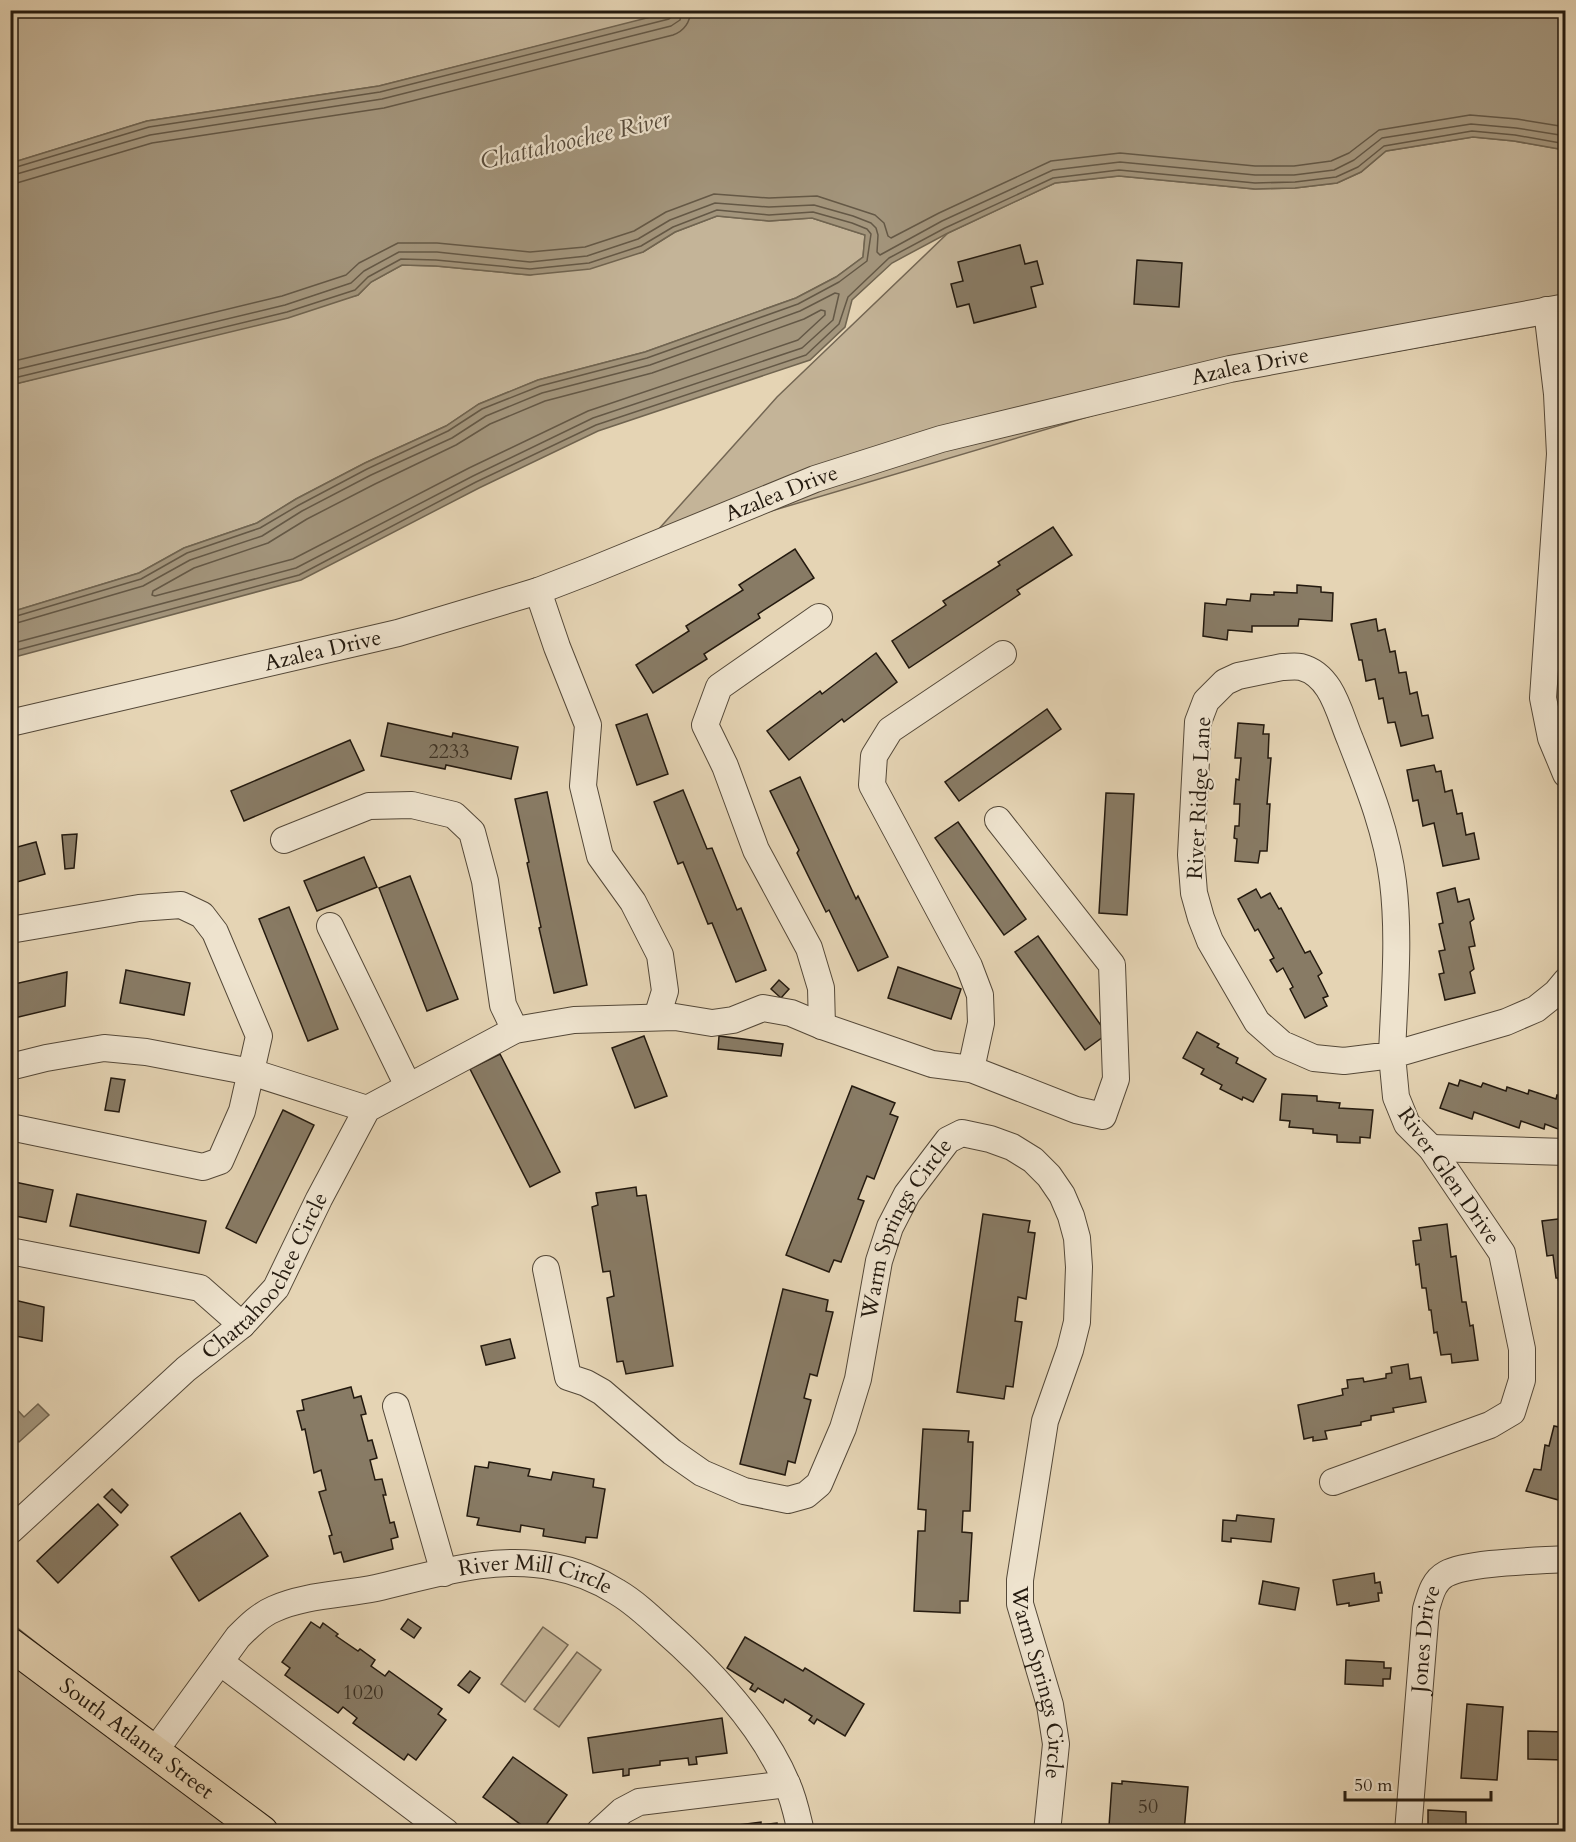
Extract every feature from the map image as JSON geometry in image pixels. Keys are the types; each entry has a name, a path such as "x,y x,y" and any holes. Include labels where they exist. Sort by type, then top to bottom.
{"main road":[{"name":"South Atlanta Street","path":"10,1644 262,1832"}],"street":[{"name":"Azalea Drive","path":"10,723 398,633 538,591 815,479 940,439 1230,369 1556,309"},
{"path":"1556,309 1560,454 1543,698 1551,738 1566,774"},
{"path":"538,591 588,726 583,786 600,856 633,902 660,955 665,991 657,1017"},
{"path":"819,617 719,687 705,725 725,766 756,850 809,948 821,988 822,1026"},
{"path":"971,1069 981,1023 980,995 969,966 872,785 874,756 890,729 1004,654"},
{"name":"River Ridge Lane","path":"1282,667 1300,667 1318,675 1330,690 1371,791 1386,841 1393,882 1396,922 1392,1055 1344,1061 1314,1058 1282,1044 1257,1022 1210,941 1194,893 1191,855 1198,722 1206,701 1226,682 1238,676 1282,667"},
{"path":"284,840 369,806 412,805 454,815 472,832 485,881 503,1005 515,1030"},
{"path":"10,1067 104,1048 146,1052 251,1072 367,1109 515,1030 574,1020 657,1017 675,1017 712,1023 732,1020 763,1008 791,1013 932,1064 971,1069 1076,1110 1103,1116 1116,1079 1112,965 998,820"},
{"path":"10,930 139,908 182,905 202,915 215,932 259,1036 242,1111 220,1161 203,1167 10,1127"},
{"path":"330,926 408,1086"},
{"path":"1392,1055 1506,1022 1536,1009 1556,993 1566,981"},
{"name":"River Glen Drive","path":"1334,1482 1490,1425 1512,1412 1522,1380 1522,1349 1502,1254 1431,1148 1407,1124 1396,1097 1392,1055"},
{"name":"Chattahoochee Circle","path":"10,1531 186,1369 242,1325 276,1288 319,1199 367,1109"},
{"name":"Warm Springs Circle","path":"546,1269 568,1377 602,1392 672,1452 702,1473 744,1491 788,1500 806,1495 819,1484 843,1428 858,1379 879,1261 890,1227 907,1194 948,1140 962,1133 990,1139 1012,1147 1033,1160 1049,1176 1062,1195 1071,1216 1077,1238 1079,1268 1077,1322 1070,1350 1045,1421 1020,1580 1020,1604 1050,1705 1056,1744 1047,1832"},
{"path":"1431,1148 1566,1152"},
{"path":"10,1251 200,1288 242,1325"},
{"path":"396,1406 444,1573"},
{"name":"Jones Drive","path":"1408,1832 1426,1609 1432,1587 1446,1574 1466,1567 1566,1559"},
{"name":"River Mill Circle","path":"154,1752 238,1637 253,1622 273,1610 294,1602 366,1590 486,1564 520,1562 587,1576 618,1592 655,1622 716,1680 761,1739 787,1784 801,1832"},
{"path":"220,1662 446,1832"},
{"path":"599,1832 622,1811 639,1802 787,1784"}],"shaded area":[{"path":"11,11 678,11 379,86 147,121 11,163"},
{"path":"1473,137 1565,150 1565,321 1175,391 640,550 777,397 948,233 1055,183 1119,176 1254,189 1295,188 1337,183 1361,172 1386,151"},
{"path":"717,216 769,221 812,218 865,235 863,257 836,277 796,298 645,352 538,380 479,404 446,426 365,463 296,499 257,523 184,548 139,573 11,612 11,385 358,295 371,282 402,265 530,275 643,252 675,232"},
{"path":"10,1622 274,1831 11,1831"},
{"path":"543,1627 568,1645 525,1702 501,1684"},
{"path":"577,1652 601,1670 559,1727 534,1709"}],"water":[{"name":"Chattahoochee River","path":"678,10 1565,11 1565,150 1473,137 1386,151 1361,172 1337,183 1295,188 1255,189 1119,176 1055,183 948,233 892,263 852,300 845,327 810,360 598,431 479,488 301,580 11,658 11,612 139,573 184,548 257,523 296,499 365,463 446,426 479,404 538,380 645,352 796,298 836,277 863,257 865,235 812,218 769,221 717,216 675,232 643,252 590,269 530,275 402,265 371,282 358,295 288,318 11,385 11,163 147,121 379,86"},
{"path":"10,1402 24,1417 38,1404 49,1415 19,1442 11,1433"}],"building":[{"path":"1020,245 1025,264 1037,261 1043,284 1031,287 1036,307 974,323 969,304 957,307 951,284 963,281 958,262"},
{"path":"1137,260 1182,263 1179,307 1134,304"},
{"path":"1053,527 1072,555 1017,590 1020,594 909,668 892,641 946,605 943,601 1000,565 998,562"},
{"path":"795,549 814,578 758,614 760,618 704,654 707,659 653,693 636,665 689,631 686,626 743,590 739,585"},
{"path":"1297,585 1321,587 1321,592 1333,593 1332,621 1299,619 1298,626 1252,626 1252,632 1228,630 1227,640 1203,636 1205,603 1226,605 1227,599 1250,601 1251,594 1297,593"},
{"path":"1376,619 1378,631 1385,629 1390,652 1395,651 1399,673 1406,672 1410,694 1417,692 1422,716 1428,715 1433,738 1401,746 1395,722 1388,723 1383,698 1379,699 1375,679 1366,681 1351,624"},
{"path":"876,653 897,682 844,722 842,719 789,760 767,731 820,691 822,694"},
{"path":"1047,709 1061,729 959,801 945,782"},
{"path":"647,714 668,774 637,785 616,725"},
{"path":"388,723 452,737 453,733 518,747 511,779 446,765 445,769 381,756"},
{"path":"1238,723 1264,725 1263,734 1269,734 1268,758 1271,758 1267,804 1270,804 1267,851 1260,851 1258,863 1235,861 1237,839 1234,838 1235,826 1239,826 1240,804 1234,804 1241,758 1235,758"},
{"path":"350,740 364,770 244,821 231,791"},
{"path":"1434,765 1436,772 1441,771 1445,792 1452,790 1457,814 1462,813 1466,835 1474,833 1479,859 1443,866 1434,823 1423,826 1418,800 1413,801 1407,770"},
{"path":"800,777 856,899 858,896 888,957 858,971 829,910 826,912 797,853 799,850 770,791"},
{"path":"683,790 707,849 712,848 737,910 741,908 766,970 736,982 712,923 708,924 683,862 678,864 654,802"},
{"path":"547,792 587,985 554,993 539,928 541,927 527,863 529,862 515,799"},
{"path":"1106,793 1134,794 1127,915 1099,913"},
{"path":"958,822 1026,919 1004,935 935,838"},
{"path":"77,834 74,868 65,869 62,835"},
{"path":"36,842 45,874 10,884 10,849"},
{"path":"364,857 377,887 317,911 304,881"},
{"path":"410,876 458,999 427,1011 379,888"},
{"path":"1455,888 1458,902 1469,899 1474,919 1470,922 1475,946 1469,947 1474,969 1470,972 1475,993 1445,1000 1439,974 1444,973 1439,951 1445,950 1439,924 1443,923 1437,893"},
{"path":"1256,889 1261,898 1270,893 1279,909 1281,908 1305,953 1310,951 1322,973 1318,976 1328,996 1323,998 1327,1006 1305,1018 1290,989 1293,987 1283,968 1277,972 1270,960 1274,958 1258,929 1255,931 1238,899"},
{"path":"289,907 338,1029 308,1041 259,919"},
{"path":"1038,936 1107,1034 1085,1050 1015,952"},
{"path":"898,967 961,989 951,1019 888,998"},
{"path":"126,970 190,983 184,1015 120,1003"},
{"path":"67,972 65,1006 10,1019 10,985"},
{"path":"779,980 789,989 781,998 771,989"},
{"path":"1197,1032 1219,1044 1217,1047 1238,1058 1236,1063 1266,1079 1253,1102 1243,1097 1242,1100 1220,1089 1222,1085 1201,1074 1204,1069 1183,1058"},
{"path":"644,1036 667,1096 635,1108 612,1048"},
{"path":"719,1036 783,1044 781,1056 718,1049"},
{"path":"500,1054 560,1172 530,1187 470,1069"},
{"path":"111,1078 125,1080 119,1112 105,1110"},
{"path":"1460,1080 1481,1087 1483,1083 1506,1091 1507,1087 1528,1094 1529,1090 1556,1099 1557,1095 1566,1098 1566,1132 1545,1124 1544,1129 1521,1121 1519,1128 1474,1112 1472,1119 1440,1108 1449,1083 1458,1086"},
{"path":"852,1086 895,1103 890,1114 898,1117 874,1179 867,1176 858,1199 864,1201 841,1262 834,1260 829,1272 786,1255"},
{"path":"1282,1094 1317,1096 1317,1101 1340,1103 1339,1108 1373,1110 1370,1138 1360,1137 1360,1143 1337,1142 1337,1135 1313,1133 1313,1129 1289,1127 1290,1121 1280,1120"},
{"path":"283,1110 314,1125 256,1243 226,1228"},
{"path":"10,1181 53,1190 46,1222 10,1215"},
{"path":"636,1187 637,1196 646,1195 673,1366 626,1374 623,1361 617,1362 607,1298 614,1296 610,1271 603,1272 592,1207 598,1205 596,1193"},
{"path":"77,1194 206,1221 199,1253 70,1226"},
{"path":"983,1214 1030,1221 1028,1232 1035,1233 1026,1299 1018,1297 1015,1321 1022,1322 1013,1387 1006,1386 1004,1399 957,1392"},
{"path":"1566,1218 1566,1316 1558,1278 1556,1278 1553,1255 1547,1256 1542,1221"},
{"path":"1447,1224 1451,1257 1456,1256 1462,1302 1466,1302 1470,1326 1473,1325 1478,1360 1452,1363 1451,1354 1441,1355 1437,1332 1434,1333 1426,1288 1422,1288 1419,1264 1416,1265 1413,1241 1421,1240 1419,1228"},
{"path":"783,1289 828,1300 826,1311 833,1312 817,1376 810,1374 804,1398 811,1400 795,1463 788,1461 785,1475 740,1464"},
{"path":"10,1299 44,1307 42,1341 10,1335"},
{"path":"510,1339 515,1358 486,1365 481,1346"},
{"path":"1408,1364 1410,1379 1421,1377 1426,1402 1393,1408 1394,1412 1371,1416 1371,1420 1361,1422 1361,1425 1325,1431 1327,1439 1313,1441 1313,1437 1304,1439 1298,1405 1343,1395 1342,1389 1348,1388 1347,1380 1363,1378 1364,1382 1386,1378 1386,1374 1392,1373 1391,1367"},
{"path":"351,1387 354,1398 361,1396 366,1414 361,1415 368,1441 372,1440 377,1458 370,1460 375,1480 382,1479 386,1495 383,1495 390,1523 394,1522 398,1537 391,1539 393,1549 344,1562 341,1552 334,1554 329,1536 332,1535 319,1492 326,1490 321,1470 314,1473 305,1429 302,1430 297,1411 304,1410 302,1400"},
{"path":"1563,1404 1566,1405 1566,1489 1562,1501 1526,1491 1534,1469 1541,1470 1545,1445 1549,1446 1554,1426 1559,1427"},
{"path":"923,1429 969,1431 968,1442 973,1442 970,1511 963,1511 962,1532 972,1533 968,1601 960,1601 960,1613 914,1611 918,1531 925,1531 926,1510 918,1509"},
{"path":"489,1462 530,1469 528,1476 551,1480 553,1472 594,1479 593,1487 605,1489 597,1538 586,1537 585,1543 543,1536 544,1529 521,1525 520,1532 477,1525 479,1518 467,1516 475,1466 488,1468"},
{"path":"112,1489 128,1505 121,1513 104,1497"},
{"path":"98,1504 118,1525 58,1583 37,1561"},
{"path":"240,1513 268,1556 199,1601 171,1557"},
{"path":"1237,1515 1274,1519 1271,1542 1231,1538 1231,1542 1222,1541 1223,1520 1236,1521"},
{"path":"1374,1573 1375,1583 1380,1582 1382,1593 1378,1593 1379,1601 1349,1606 1349,1603 1337,1605 1333,1580"},
{"path":"1263,1581 1299,1588 1295,1610 1259,1604"},
{"path":"408,1619 421,1628 414,1638 401,1629"},
{"path":"311,1622 320,1628 323,1623 338,1634 336,1636 375,1660 371,1666 385,1676 389,1671 442,1709 438,1714 446,1720 416,1760 408,1754 404,1760 353,1723 357,1718 343,1707 338,1713 285,1675 290,1668 282,1662"},
{"path":"745,1637 803,1671 805,1668 864,1704 845,1736 817,1719 814,1724 809,1720 812,1716 785,1699 783,1703 758,1688 755,1692 750,1689 753,1684 727,1668"},
{"path":"1346,1660 1384,1662 1384,1668 1391,1668 1390,1679 1383,1679 1383,1686 1345,1684"},
{"path":"470,1671 480,1678 469,1693 458,1685"},
{"path":"1467,1704 1503,1707 1497,1780 1461,1778"},
{"path":"722,1718 727,1753 696,1757 697,1764 689,1765 688,1758 660,1761 660,1765 629,1769 629,1775 623,1776 623,1769 593,1773 588,1738"},
{"path":"1528,1731 1565,1732 1564,1760 1528,1759"},
{"path":"513,1757 567,1795 541,1832 531,1832 483,1797"},
{"path":"1122,1781 1188,1787 1184,1832 1146,1832 1109,1826 1112,1783 1122,1784"},
{"path":"1428,1810 1466,1812 1466,1832 1428,1832"},
{"path":"761,1822 761,1825 777,1823 778,1832 683,1832"}]}
